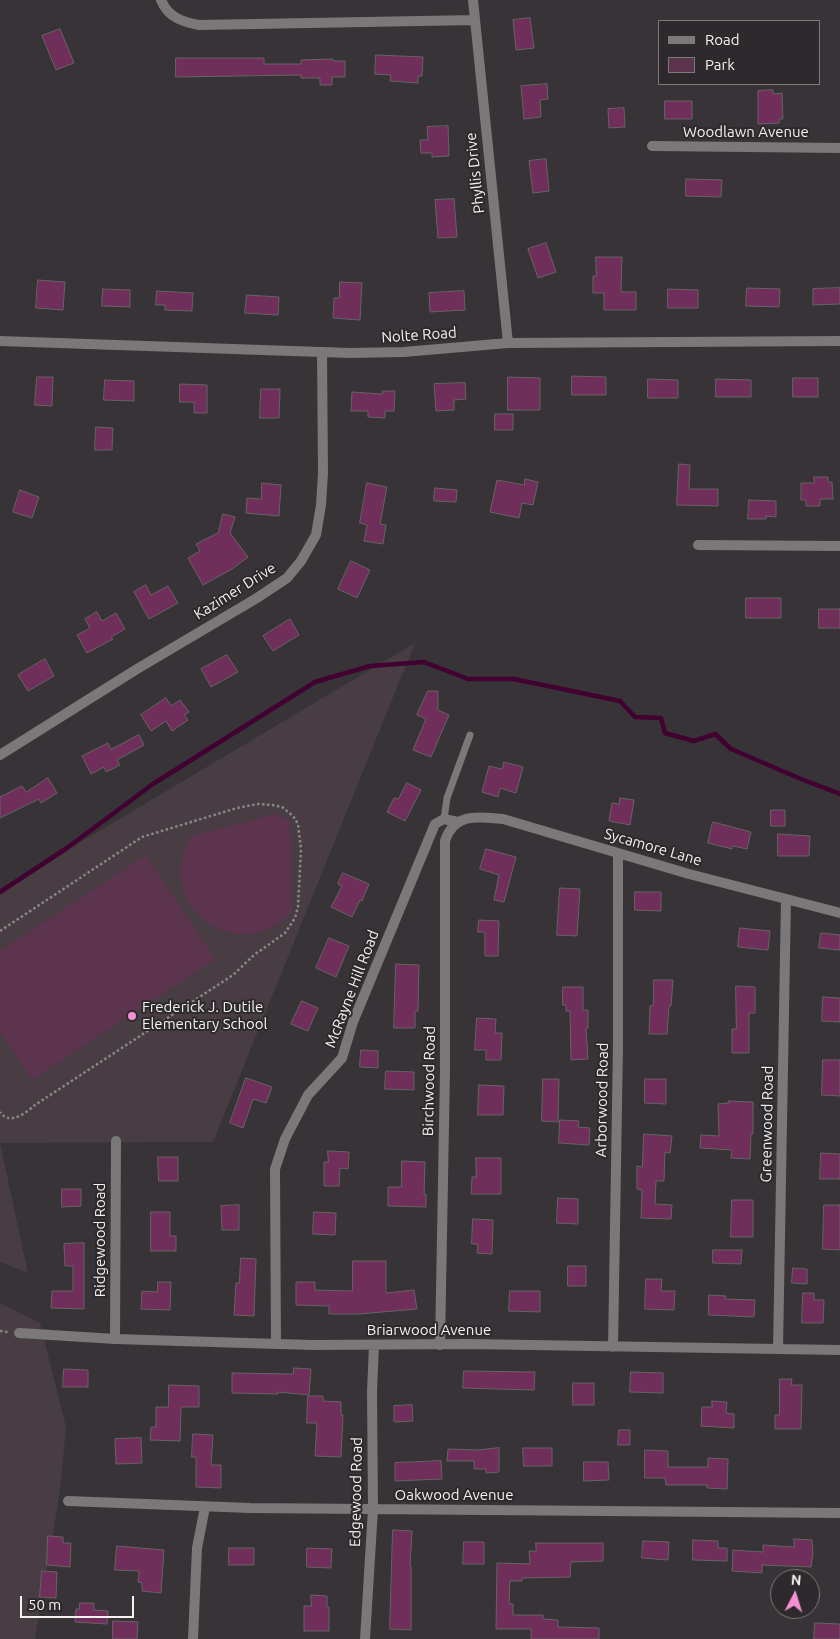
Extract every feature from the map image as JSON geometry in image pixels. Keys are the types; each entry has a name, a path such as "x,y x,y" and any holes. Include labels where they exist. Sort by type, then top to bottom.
{"street":[{"name":"Phyllis Drive","path":"473,0 508,343"},
{"path":"163,4 180,21 199,25 475,20"},
{"name":"Woodlawn Avenue","path":"652,146 840,148"},
{"name":"Nolte Road","path":"0,341 350,353 404,352 508,343 840,341"},
{"name":"Kazimer Drive","path":"0,755 137,669 257,598 287,578 301,561 316,534 321,505 323,473 322,352"},
{"path":"698,545 840,546"},
{"name":"Sycamore Lane","path":"458,822 474,816 503,819 690,874 840,913"},
{"path":"444,819 458,822"},
{"name":"McRayne Hill Road","path":"276,1344 275,1169 285,1139 308,1095 342,1058 353,1022 435,824 444,819"},
{"name":"Birchwood Road","path":"440,1344 445,1071 445,841 447,834 458,822"},
{"name":"Arborwood Road","path":"613,1347 618,1046 618,853"},
{"name":"Greenwood Road","path":"778,1349 786,899"},
{"name":"Ridgewood Road","path":"115,1339 116,1142"},
{"name":"Briarwood Avenue","path":"19,1333 115,1339 276,1344 440,1344 840,1350"},
{"name":"Edgewood Road","path":"365,1639 373,1509 372,1392 374,1345"},
{"name":"Oakwood Avenue","path":"68,1502 205,1507 840,1513"},
{"path":"193,1639 197,1548 205,1507"}],"lane":[{"name":"McRayne Hill Road","path":"444,819 447,798 470,735"}],"path":[{"path":"0,931 142,837 237,808 258,804 282,807 293,816 298,824 301,849 298,907 295,918 285,933 254,956 233,976 35,1105 28,1112 13,1118 5,1117 0,1112"}],"shaded area":[{"name":"Frederick J. Dutile Elementary School","path":"415,643 213,1142 0,1143 0,890"},
{"path":"0,1143 28,1273 0,1262"},
{"path":"0,1303 40,1323 66,1427 60,1491 35,1639 0,1639"}],"green space":[{"path":"276,814 290,821 292,912 280,922 261,932 230,933 217,928 196,912 188,902 183,889 180,865 191,836"},
{"path":"146,855 215,959 32,1080 0,1032 0,951"}],"building":[{"path":"530,18 534,48 516,50 513,20"},
{"path":"60,29 74,63 56,70 42,36"},
{"path":"376,55 423,57 422,76 418,76 418,83 390,81 391,75 375,74"},
{"path":"176,58 264,58 264,64 301,64 301,60 333,59 333,61 345,61 345,77 332,77 332,85 320,85 320,78 301,78 301,75 176,77"},
{"path":"547,84 548,99 540,100 541,117 524,119 521,86"},
{"path":"773,90 773,94 782,93 783,119 779,119 779,123 758,124 758,91"},
{"path":"665,101 692,101 692,119 665,119"},
{"path":"624,108 625,127 609,128 608,109"},
{"path":"448,126 449,156 432,157 432,153 421,153 420,140 428,140 427,127"},
{"path":"546,159 549,191 533,193 529,161"},
{"path":"686,179 722,180 721,197 686,196"},
{"path":"454,199 457,237 438,238 435,200"},
{"path":"546,243 556,272 538,278 528,249"},
{"path":"596,257 622,257 621,292 636,292 636,310 604,310 604,293 593,293 593,276 596,276"},
{"path":"38,280 65,282 63,310 36,308"},
{"path":"340,282 362,283 360,320 333,318 334,298 339,298"},
{"path":"747,288 780,289 779,307 746,306"},
{"path":"840,288 840,304 813,305 813,289"},
{"path":"103,289 130,290 130,307 102,306"},
{"path":"668,289 698,290 698,308 668,308"},
{"path":"157,291 193,293 192,311 165,310 165,305 156,305"},
{"path":"464,291 465,310 430,312 429,293"},
{"path":"247,295 279,297 278,315 245,313"},
{"path":"572,376 606,377 606,395 572,395"},
{"path":"37,377 53,377 52,406 35,405"},
{"path":"508,377 540,378 540,410 508,410"},
{"path":"793,378 818,378 818,397 793,397"},
{"path":"648,379 678,380 678,398 648,398"},
{"path":"716,379 751,380 751,397 716,397"},
{"path":"105,380 134,381 134,401 104,400"},
{"path":"465,383 466,399 454,400 454,410 436,411 434,384"},
{"path":"180,384 207,385 207,413 194,413 194,402 180,402"},
{"path":"261,389 280,389 279,418 260,418"},
{"path":"383,391 395,391 394,411 385,411 385,418 368,417 368,411 351,411 352,392 382,394"},
{"path":"495,414 513,414 513,430 495,430"},
{"path":"96,427 113,428 112,450 95,450"},
{"path":"679,464 690,465 689,489 718,489 718,506 677,505"},
{"path":"814,477 828,477 828,482 832,482 833,499 820,499 820,506 806,506 806,500 801,500 801,483 814,483"},
{"path":"525,479 538,482 533,505 522,503 519,518 490,512 497,480 524,485"},
{"path":"262,483 281,485 279,516 246,513 247,498 261,499"},
{"path":"367,483 387,487 380,524 386,525 383,544 364,541 367,525 360,523"},
{"path":"435,488 457,490 456,502 434,501"},
{"path":"20,490 39,497 32,518 13,512"},
{"path":"749,500 776,501 776,517 766,516 766,519 748,519"},
{"path":"223,514 235,517 230,533 248,557 232,569 203,585 188,558 200,551 196,544 218,533"},
{"path":"351,561 370,570 357,598 338,589"},
{"path":"146,585 151,595 168,586 178,603 149,619 134,592"},
{"path":"746,598 781,598 781,618 746,618"},
{"path":"819,609 840,609 840,628 819,628"},
{"path":"97,612 102,621 116,613 125,629 111,637 113,639 87,653 77,635 90,628 85,619"},
{"path":"290,619 299,635 273,651 263,636"},
{"path":"227,655 238,672 211,687 201,669"},
{"path":"45,659 54,676 28,691 18,675"},
{"path":"428,691 438,691 438,710 449,715 431,757 413,750 426,719 417,715"},
{"path":"166,698 171,706 180,700 189,712 184,715 188,720 172,731 166,721 151,731 141,715"},
{"path":"139,735 144,745 117,760 120,765 106,772 104,767 91,774 82,756 108,743 111,749"},
{"path":"504,762 523,767 516,793 500,788 498,797 482,792 489,766 502,769"},
{"path":"48,778 57,793 41,803 39,799 0,818 0,797 22,786 26,792"},
{"path":"407,783 421,790 405,821 387,812 394,798 398,799"},
{"path":"620,798 634,800 630,825 609,821 612,803 619,804"},
{"path":"771,810 785,810 785,826 771,826"},
{"path":"713,822 751,832 747,849 733,846 732,849 708,843"},
{"path":"778,834 810,836 809,856 778,856"},
{"path":"486,849 516,857 504,902 494,900 499,875 480,869"},
{"path":"343,873 369,884 362,901 360,900 352,917 331,907 342,886 338,884"},
{"path":"560,888 580,889 577,936 557,935"},
{"path":"635,892 661,892 661,911 635,910"},
{"path":"479,920 499,921 498,956 485,956 485,932 478,932"},
{"path":"740,928 770,931 768,950 738,947"},
{"path":"821,933 840,935 840,950 819,948"},
{"path":"329,938 349,946 336,977 316,968"},
{"path":"396,964 419,965 418,1011 415,1011 415,1028 394,1028"},
{"path":"654,980 673,980 667,1034 649,1034 650,1006 653,1005"},
{"path":"736,986 755,987 755,1013 749,1013 749,1053 732,1053 732,1029 736,1029"},
{"path":"563,987 583,987 583,1010 588,1010 588,1028 586,1028 588,1059 571,1060 570,1011 566,1011 566,1005 563,1005"},
{"path":"823,997 840,998 840,1022 822,1021"},
{"path":"302,1001 318,1008 308,1031 291,1024"},
{"path":"477,1018 496,1019 495,1033 502,1033 501,1060 486,1060 486,1050 475,1050"},
{"path":"361,1050 378,1051 378,1068 360,1067"},
{"path":"823,1060 840,1060 840,1096 822,1095"},
{"path":"386,1071 414,1072 414,1090 385,1089"},
{"path":"246,1078 272,1087 266,1103 253,1099 243,1128 230,1123"},
{"path":"543,1079 559,1079 558,1122 542,1121"},
{"path":"645,1079 666,1079 666,1104 645,1103"},
{"path":"479,1085 504,1086 503,1115 478,1115"},
{"path":"729,1101 753,1102 753,1134 751,1134 750,1159 731,1158 732,1150 700,1148 701,1135 719,1136 718,1104 728,1103"},
{"path":"560,1120 579,1121 578,1127 590,1128 589,1145 559,1143"},
{"path":"644,1134 672,1136 670,1153 665,1152 664,1181 656,1181 655,1204 672,1205 671,1219 641,1218 642,1190 637,1189 637,1166 642,1167"},
{"path":"328,1151 349,1152 348,1169 340,1168 339,1186 324,1186 324,1162 328,1162"},
{"path":"821,1153 840,1154 840,1179 820,1179"},
{"path":"158,1157 178,1157 178,1181 159,1181"},
{"path":"476,1158 501,1158 501,1194 471,1194 472,1177 476,1177"},
{"path":"402,1161 425,1162 424,1194 426,1194 426,1207 388,1206 388,1187 401,1187"},
{"path":"62,1189 81,1189 81,1206 62,1207"},
{"path":"558,1198 578,1199 578,1224 557,1223"},
{"path":"732,1200 753,1200 753,1237 731,1237"},
{"path":"239,1205 239,1230 222,1230 221,1206"},
{"path":"824,1205 840,1205 840,1250 823,1249"},
{"path":"151,1212 170,1212 170,1236 176,1236 176,1251 151,1251"},
{"path":"314,1212 336,1213 335,1235 313,1234"},
{"path":"473,1219 493,1220 492,1254 477,1253 478,1244 472,1244"},
{"path":"84,1243 84,1309 51,1308 52,1291 73,1291 73,1266 65,1266 64,1244"},
{"path":"713,1250 742,1250 741,1264 713,1263"},
{"path":"241,1258 256,1259 254,1316 234,1315 236,1283 239,1283"},
{"path":"353,1261 386,1261 386,1293 414,1290 417,1309 359,1314 329,1314 329,1306 296,1305 296,1282 315,1282 315,1290 352,1291"},
{"path":"568,1266 586,1266 586,1286 568,1286"},
{"path":"793,1268 807,1269 807,1284 792,1283"},
{"path":"646,1279 662,1279 661,1291 675,1291 674,1310 645,1309"},
{"path":"158,1282 171,1282 170,1310 141,1309 142,1291 157,1292"},
{"path":"510,1291 540,1291 540,1312 509,1311"},
{"path":"803,1293 814,1293 814,1300 824,1300 823,1323 802,1323"},
{"path":"709,1295 726,1296 725,1299 755,1300 754,1317 709,1315"},
{"path":"294,1368 311,1369 309,1395 278,1392 278,1394 232,1393 232,1373 293,1374"},
{"path":"64,1369 88,1370 88,1387 63,1387"},
{"path":"464,1371 535,1372 534,1390 463,1388"},
{"path":"631,1372 663,1373 663,1393 630,1392"},
{"path":"780,1379 792,1379 791,1385 802,1385 801,1429 775,1429 775,1415 779,1415"},
{"path":"573,1383 594,1383 594,1405 573,1405"},
{"path":"169,1385 199,1386 199,1407 181,1407 180,1441 150,1440 151,1427 156,1427 156,1407 168,1407"},
{"path":"308,1396 323,1396 323,1401 341,1402 341,1415 343,1415 341,1457 315,1456 317,1423 307,1423"},
{"path":"712,1401 727,1402 726,1413 734,1414 734,1428 701,1426 702,1407 712,1407"},
{"path":"412,1405 413,1421 394,1422 394,1406"},
{"path":"619,1430 630,1430 630,1445 618,1445"},
{"path":"193,1434 213,1435 211,1465 221,1465 221,1488 196,1487 196,1457 192,1457"},
{"path":"141,1438 142,1463 116,1464 115,1439"},
{"path":"499,1448 499,1472 486,1473 486,1469 474,1469 474,1461 447,1461 448,1449 478,1450"},
{"path":"523,1448 552,1448 552,1466 524,1466"},
{"path":"645,1450 668,1451 668,1467 708,1467 708,1458 728,1459 727,1489 707,1488 707,1485 666,1485 665,1478 645,1478"},
{"path":"441,1461 442,1479 395,1481 395,1463"},
{"path":"584,1462 608,1462 609,1480 584,1481"},
{"path":"393,1530 412,1531 410,1566 411,1630 390,1629"},
{"path":"48,1536 63,1537 63,1543 71,1543 70,1567 47,1565"},
{"path":"794,1539 812,1540 811,1567 762,1565 762,1573 732,1571 733,1550 763,1552 763,1545 794,1547"},
{"path":"693,1540 718,1541 718,1548 727,1548 727,1561 693,1560"},
{"path":"643,1541 669,1542 668,1560 642,1558"},
{"path":"464,1542 484,1542 484,1564 463,1564"},
{"path":"536,1543 603,1543 603,1561 571,1562 570,1577 522,1578 522,1581 510,1581 509,1604 513,1604 513,1615 543,1615 543,1619 558,1620 558,1627 599,1628 599,1639 531,1639 531,1629 496,1629 497,1563 530,1564 529,1551 536,1551"},
{"path":"117,1546 164,1550 161,1593 142,1591 142,1583 138,1582 139,1571 115,1570"},
{"path":"229,1548 254,1548 254,1565 229,1565"},
{"path":"307,1548 332,1549 331,1568 307,1567"},
{"path":"42,1571 57,1572 56,1598 40,1597"},
{"path":"311,1595 327,1596 329,1631 304,1631 304,1606 311,1606"},
{"path":"80,1603 94,1603 94,1610 108,1611 107,1624 75,1622 76,1609 79,1609"},
{"path":"113,1621 138,1622 137,1639 113,1639"},
{"path":"815,1623 840,1624 840,1639 814,1639"}],"waterway":[{"path":"0,892 67,848 153,784 315,682 370,666 424,662 468,679 514,679 620,701 635,717 661,718 665,733 694,741 715,734 731,749 840,794"}],"place":[{"name":"Frederick J. Dutile Elementary School","path":"132,1016"}]}
